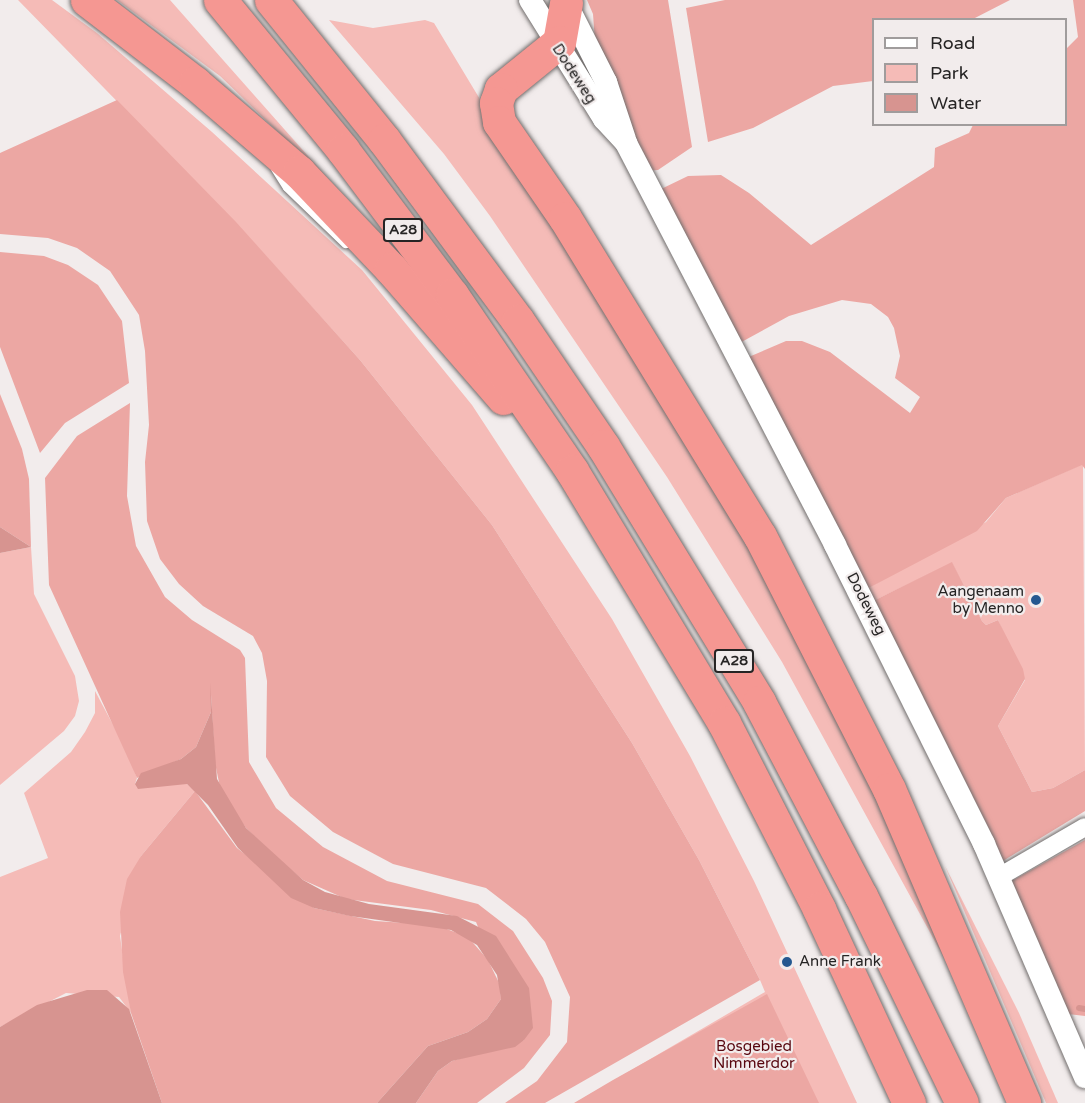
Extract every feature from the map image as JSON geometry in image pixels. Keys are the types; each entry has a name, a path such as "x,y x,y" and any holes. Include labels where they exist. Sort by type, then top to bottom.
{"highway":[{"name":"A28","path":"87,0 245,123 318,190 391,269 466,359 572,471"},
{"name":"A28","path":"220,0 343,150 439,277 572,471 724,723 819,909 909,1103"},
{"name":"A28","path":"271,0 384,140 518,321 603,446 759,702 856,886 962,1103"},
{"path":"566,3 561,37 555,45 501,89 496,103 499,122 597,268 760,536 889,789 1024,1103"},
{"name":"A28","path":"920,1018 957,1103"}],"street":[{"name":"Dodeweg","path":"530,0 555,45 604,119 626,143"},
{"name":"Dodeweg","path":"566,3 606,82 626,143 914,698 999,877 1085,1077"},
{"path":"999,877 1085,827"}],"lane":[{"name":"A28","path":"245,123 287,187 352,249"},
{"name":"A28","path":"360,255 391,269"}],"green space":[{"path":"18,0 52,0 97,33 212,132 362,270 472,405 612,619 690,756 754,881 857,1103 575,1103 765,992 760,980 699,860 632,743 492,525 360,360 235,222"},
{"path":"117,0 170,0 339,191 220,76"},
{"path":"587,0 668,0 692,147 658,170 646,171 595,42 593,14"},
{"path":"725,0 1010,0 975,18 872,18 872,81 833,86 753,128 708,142 686,8"},
{"path":"1073,0 1085,0 1085,469 1082,465 1006,498 977,531 863,591 744,359 786,341 802,341 830,352 910,413 920,397 895,378 900,356 894,328 888,317 871,304 842,300 789,316 736,345 657,191 688,176 721,175 749,193 811,245 934,167 935,148 969,133 972,126 1067,126 1067,48 1078,37"},
{"path":"329,20 373,28 425,20 434,23 801,631 961,989 782,662 667,477 490,216 444,154"},
{"path":"117,100 236,222 360,360 492,525 632,743 699,860 760,980 545,1103 505,1103 537,1081 567,1042 570,997 545,942 526,919 486,888 393,864 333,832 290,796 266,757 267,681 262,653 253,636 203,606 179,584 160,559 147,521 145,462 149,425 145,351 139,315 110,271 77,248 48,238 0,234 0,153"},
{"path":"0,252 44,256 68,265 98,285 122,321 129,383 65,423 40,453 0,347"},
{"path":"0,394 22,449 29,479 31,547 0,527"},
{"path":"130,403 127,496 136,546 165,597 192,620 240,650 245,658 249,762 276,808 323,847 387,881 478,904 513,931 543,978 552,1001 550,1035 524,1068 477,1103 416,1103 438,1071 452,1061 524,1040 476,922 431,910 346,899 303,880 276,857 246,828 221,792 215,763 211,695 211,712 196,747 181,759 137,778 49,585 45,478 77,436"},
{"path":"1083,464 1085,770 1053,788 1032,792 998,726 1025,680 998,620 986,625 982,621 952,563 869,603 863,591 986,522 1006,498"},
{"path":"31,547 34,594 75,676 79,701 75,716 64,731 0,785 0,553"},
{"path":"952,562 982,621 986,625 998,620 1023,669 1025,679 998,726 1032,792 1053,788 1085,770 1085,811 998,864 869,603"},
{"path":"95,691 127,751 137,778 135,784 187,784 195,791 141,856 120,936 131,1013 119,997 66,993 0,1027 0,877 48,858 24,793 71,752 85,732 95,713"},
{"path":"195,791 237,848 314,908 375,921 436,925 468,937 488,960 500,985 501,999 487,1019 468,1032 428,1046 377,1103 162,1103 131,1013 123,972 120,912 127,879 141,856"},
{"path":"1085,840 1085,1016 1068,1014 1008,883"},
{"path":"945,866 1019,1013 1058,1103 1046,1103"},
{"name":"Bosgebied Nimmerdor","path":"767,994 819,1103 574,1103 613,1080"}],"water":[{"path":"0,527 31,547 0,553"},
{"path":"210,682 217,779 246,828 303,880 325,892 369,904 457,916 496,936 529,988 533,1028 524,1040 515,1047 452,1061 438,1071 416,1103 377,1103 428,1046 468,1032 487,1019 501,999 497,975 477,945 451,930 350,916 314,908 291,898 238,848 208,805 187,784 138,789 135,784 141,773 181,759 196,747 211,712"},
{"path":"87,990 107,990 129,1009 162,1103 0,1103 0,1027 37,1005"}],"waterway":[{"path":"1079,1008 1085,1009"}],"place":[{"name":"Aangenaam by Menno","path":"1036,600"},
{"name":"Anne Frank","path":"787,962"}]}
